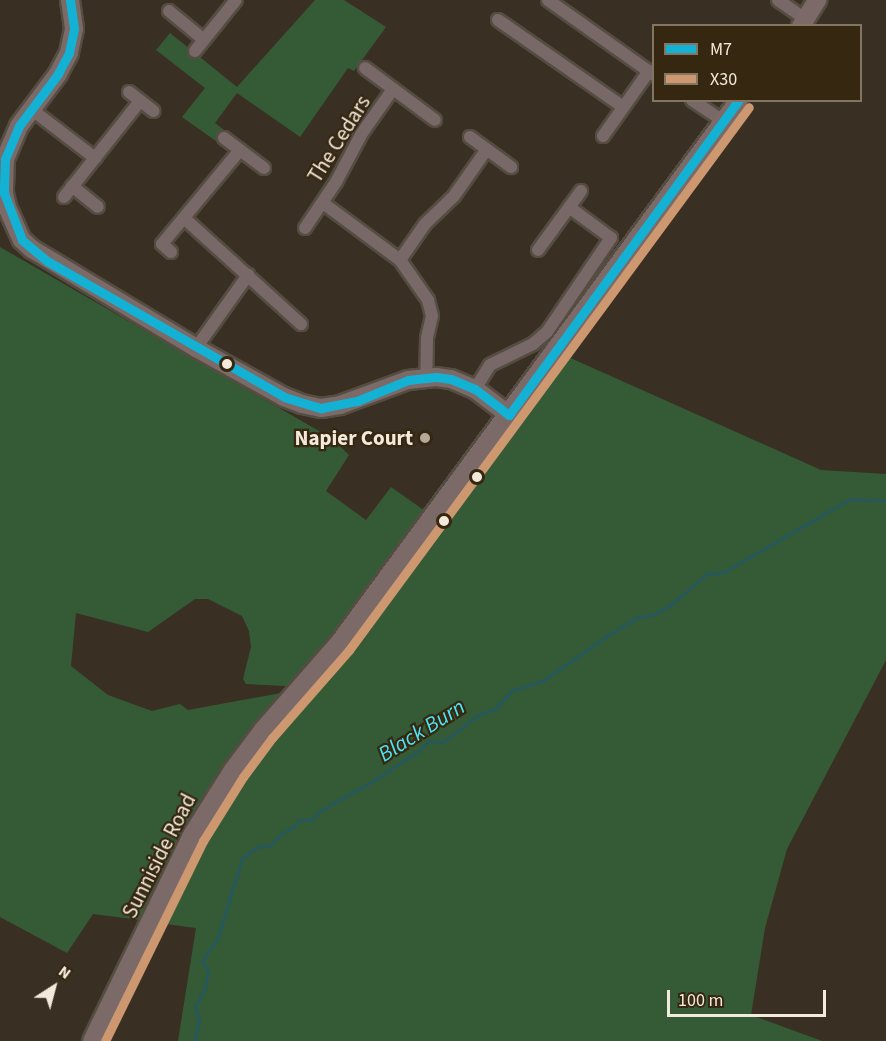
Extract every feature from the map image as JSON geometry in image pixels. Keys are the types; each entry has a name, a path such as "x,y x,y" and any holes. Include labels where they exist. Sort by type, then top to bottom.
{"main road":[{"path":"70,0 74,29 69,53 58,74 31,110 9,146 2,176 4,193 13,223 22,240 32,249 196,348 284,397 321,408 357,401 393,385 426,377 451,379 475,389 508,415"},
{"path":"803,22 817,0"},
{"name":"Sunniside Road","path":"92,1041 192,835 219,789 263,730 339,643 737,102"}],"street":[{"path":"195,51 236,0"},
{"path":"548,0 651,73 603,136"},
{"path":"778,0 803,22"},
{"path":"169,11 204,40"},
{"path":"498,20 623,107"},
{"path":"365,68 435,120"},
{"name":"The Cedars","path":"393,89 362,134 323,203 400,260 428,300 432,316 427,338 426,377"},
{"path":"129,92 153,111"},
{"path":"64,197 140,101"},
{"path":"695,102 722,120"},
{"path":"31,110 94,158"},
{"path":"470,137 511,167"},
{"path":"224,138 264,168"},
{"path":"400,260 425,224 454,195 487,149"},
{"path":"171,252 162,244 240,150"},
{"path":"72,186 98,207"},
{"path":"538,250 581,191"},
{"path":"304,228 323,203"},
{"path":"475,389 490,365 533,344 547,332 611,238 569,207"},
{"path":"184,218 301,324"},
{"path":"196,348 248,275"}],"green space":[{"path":"315,0 344,0 386,27 354,71 348,68 300,137 237,93 215,123 224,130 216,141 182,117 205,88 156,50 170,33 237,87"},
{"path":"0,247 331,438 349,455 326,491 366,520 391,487 425,511 367,592 316,655 286,686 246,684 243,679 251,647 249,631 242,616 208,599 195,599 148,632 76,613 71,666 108,695 152,711 180,704 188,710 281,693 246,735 204,796 141,920 93,914 67,953 0,917"},
{"path":"566,356 821,470 886,474 886,660 787,849 765,928 751,1015 822,1041 178,1041 196,928 158,923 214,812 257,750 444,528"}],"waterway":[{"name":"Black Burn","path":"195,1041 199,1019 195,1007 205,987 208,971 202,961 218,937 242,858 257,847 270,845 282,833 294,827 299,820 311,820 321,810 373,781 420,750 428,741 443,742 478,715 495,709 511,691 544,680 638,617 650,616 669,606 707,574 724,572 850,499 886,501"}],"transit line":[{"name":"M7","path":"70,0 74,29 69,53 58,74 19,126 5,159 4,193 22,240 47,261 284,397 321,408 357,401 408,380 436,377 451,379 475,389 509,415 738,102"},
{"name":"X30","path":"105,1041 203,841 243,777 272,738 349,650 749,107"}],"place":[{"name":"Napier Court","path":"425,438"}]}
